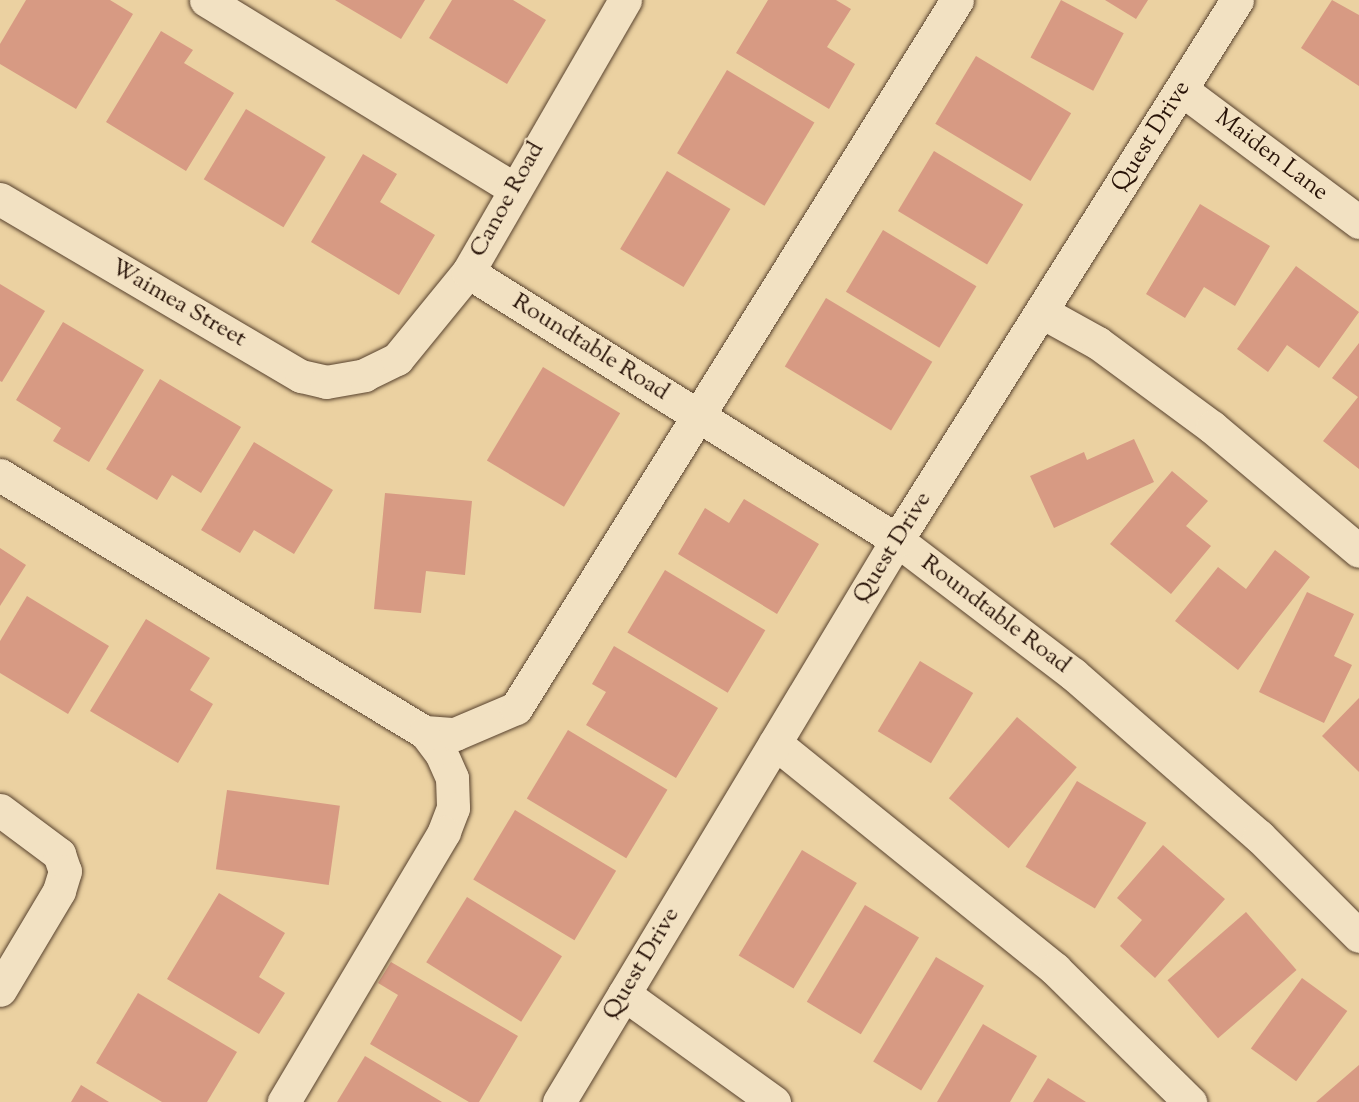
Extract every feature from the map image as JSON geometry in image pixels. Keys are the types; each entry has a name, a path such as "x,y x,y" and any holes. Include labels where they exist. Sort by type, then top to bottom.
{"street":[{"path":"206,0 514,189"},
{"name":"Canoe Road","path":"364,375 397,359 468,272 625,0"},
{"path":"0,475 425,732 455,734 516,708 957,0"},
{"name":"Quest Drive","path":"559,1102 897,540 1237,0"},
{"name":"Maiden Lane","path":"1182,90 1359,222"},
{"name":"Waimea Street","path":"0,199 301,376 326,382 364,375"},
{"name":"Roundtable Road","path":"468,272 897,540 1073,674 1259,836 1359,936"},
{"path":"1042,312 1098,343 1212,427 1359,551"},
{"path":"284,1102 444,832 453,808 452,778 425,732"},
{"path":"775,743 1055,969 1190,1102"},
{"path":"0,810 59,854 65,871 60,891 0,990"},
{"path":"624,994 774,1102"}],"building":[{"path":"26,0 110,0 133,14 76,109 0,64 0,44"},
{"path":"335,0 425,0 401,39"},
{"path":"452,0 513,0 546,20 507,84 429,38"},
{"path":"768,0 836,0 851,9 827,47 855,64 829,109 736,53"},
{"path":"1061,0 1124,33 1093,91 1030,57"},
{"path":"1105,0 1148,0 1136,19"},
{"path":"1332,0 1359,15 1359,86 1301,48"},
{"path":"161,31 193,50 184,63 234,93 186,171 106,122"},
{"path":"976,56 1071,113 1030,181 935,124"},
{"path":"727,70 814,123 764,206 677,153"},
{"path":"246,109 326,157 283,227 204,179"},
{"path":"934,151 1023,205 987,265 898,211"},
{"path":"363,154 397,174 380,202 435,235 399,295 311,242"},
{"path":"667,171 730,209 684,287 620,249"},
{"path":"1200,204 1270,246 1235,306 1204,287 1185,318 1146,294"},
{"path":"883,230 976,286 939,348 846,292"},
{"path":"1296,266 1359,312 1319,368 1287,345 1268,372 1237,349"},
{"path":"0,284 45,311 2,382 0,381"},
{"path":"826,298 932,362 891,430 785,367"},
{"path":"63,322 144,370 89,462 53,441 61,428 16,400"},
{"path":"1359,343 1359,469 1323,441 1358,397 1332,378"},
{"path":"543,367 620,413 564,507 487,460"},
{"path":"160,379 241,427 201,493 172,475 157,500 106,469"},
{"path":"1134,439 1154,482 1054,528 1030,476 1084,452 1087,460"},
{"path":"254,442 333,490 294,554 254,530 240,553 201,530"},
{"path":"1172,471 1208,501 1186,526 1211,546 1171,594 1110,544"},
{"path":"385,493 472,501 465,575 426,571 421,613 374,609"},
{"path":"744,499 819,544 777,614 678,554 705,508 729,523"},
{"path":"0,548 26,565 0,606"},
{"path":"1275,550 1310,577 1238,670 1175,621 1218,567 1246,589"},
{"path":"665,570 765,630 728,693 627,633"},
{"path":"1307,592 1354,614 1334,656 1352,665 1324,723 1259,692"},
{"path":"27,596 109,646 68,714 0,673 0,641"},
{"path":"146,619 210,658 190,690 213,704 178,763 90,711"},
{"path":"614,646 718,708 676,778 586,725 606,692 592,684"},
{"path":"920,661 973,693 931,763 878,731"},
{"path":"1359,698 1359,772 1322,736"},
{"path":"1017,717 1077,767 1009,848 949,798"},
{"path":"568,730 667,790 626,858 527,799"},
{"path":"1077,781 1146,823 1095,908 1025,867"},
{"path":"227,790 340,806 329,885 216,869"},
{"path":"515,810 616,871 574,940 473,879"},
{"path":"1163,845 1225,899 1155,978 1120,946 1142,920 1117,898"},
{"path":"802,850 857,883 794,988 739,955"},
{"path":"219,893 285,933 259,977 285,993 259,1034 167,979"},
{"path":"467,897 562,956 521,1022 426,962"},
{"path":"865,905 919,937 861,1034 807,1002"},
{"path":"1246,912 1297,970 1218,1038 1168,980"},
{"path":"936,957 984,986 921,1090 873,1062"},
{"path":"391,962 518,1036 479,1102 469,1102 370,1044 398,995 378,983"},
{"path":"1302,978 1347,1011 1296,1081 1251,1048"},
{"path":"138,993 237,1052 207,1102 162,1102 96,1063"},
{"path":"983,1024 1037,1056 1010,1102 937,1102"},
{"path":"365,1056 442,1102 337,1102"},
{"path":"1359,1065 1359,1102 1316,1102"},
{"path":"1048,1078 1086,1102 1033,1102"},
{"path":"81,1085 109,1102 71,1102"}]}
